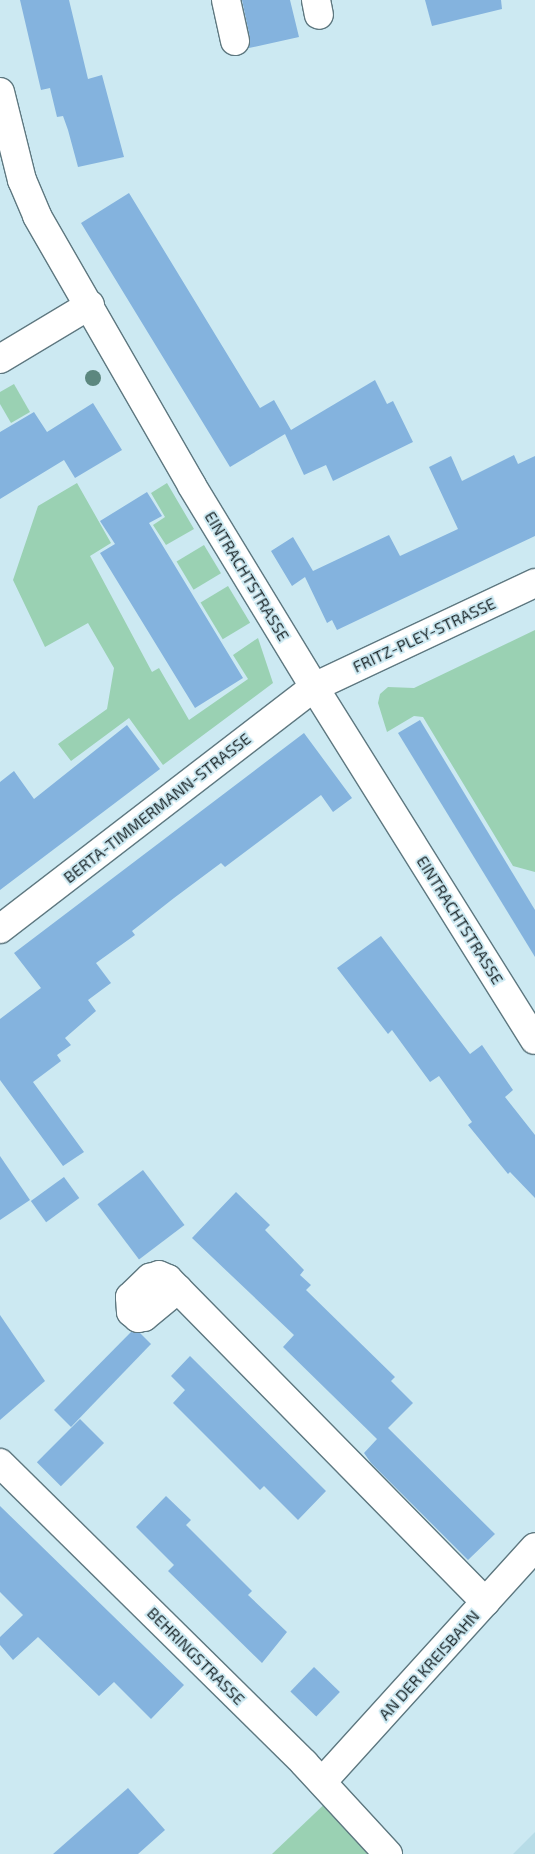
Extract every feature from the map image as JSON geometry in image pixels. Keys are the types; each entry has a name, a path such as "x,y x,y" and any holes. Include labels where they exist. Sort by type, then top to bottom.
{"street":[{"path":"226,0 235,41"},
{"name":"EINTRACHTSTRASSE","path":"0,92 22,180 37,216 90,305 192,486 314,687 535,1040"},
{"path":"0,359 90,305"},
{"name":"FRITZ-PLEY-STRASSE","path":"314,687 535,582"},
{"name":"BERTA-TIMMERMANN-STRASSE","path":"0,928 314,687"},
{"path":"178,1289 485,1602"},
{"name":"BEHRINGSTRASSE","path":"0,1462 322,1782 388,1854"},
{"name":"AN DER KREISBAHN","path":"322,1782 535,1547"}],"shaded area":[{"path":"535,1832 535,1854 513,1854"}],"green space":[{"path":"14,384 30,412 11,423 0,404 0,392"},
{"path":"77,483 111,543 90,556 152,672 159,668 189,720 248,679 233,655 258,638 273,683 163,765 129,718 71,761 58,744 107,709 114,668 88,623 45,647 13,580 38,506"},
{"path":"167,483 194,529 166,545 153,525 165,517 151,493"},
{"path":"204,545 221,573 194,590 177,561"},
{"path":"228,586 250,623 223,639 201,602"},
{"path":"535,630 535,872 513,866 423,717 414,716 387,732 378,703 380,694 388,687 414,688"},
{"path":"333,1796 388,1854 272,1854"}],"building":[{"path":"20,0 69,0 88,79 102,75 124,157 78,167 63,116 57,117 50,88 41,90"},
{"path":"242,0 290,0 299,37 249,48 250,38"},
{"path":"425,0 501,0 502,9 432,26"},
{"path":"129,193 260,408 274,400 291,430 375,380 387,404 393,401 413,442 333,481 326,465 304,475 285,434 230,467 81,223"},
{"path":"93,403 122,450 75,478 64,460 0,499 0,432 34,412 47,432"},
{"path":"514,455 518,464 535,456 535,536 337,630 332,620 327,623 305,577 292,586 271,551 293,537 313,571 389,535 400,556 458,529 429,467 451,456 462,481"},
{"path":"147,492 162,516 149,523 243,678 195,708 100,553 115,544 100,521"},
{"path":"420,720 535,910 535,957 398,733"},
{"path":"127,725 160,769 0,890 0,782 14,771 34,799"},
{"path":"304,733 352,798 333,812 321,795 225,867 221,863 174,898 132,931 135,935 96,963 111,983 88,1000 96,1011 65,1038 71,1045 57,1055 61,1061 33,1082 84,1152 63,1166 0,1080 0,1019 41,988 14,953"},
{"path":"381,936 470,1054 482,1045 513,1090 505,1097 535,1135 535,1198 510,1172 508,1174 468,1125 472,1122 439,1076 430,1082 392,1030 388,1034 337,968"},
{"path":"0,1156 30,1200 0,1220"},
{"path":"143,1170 185,1225 139,1259 97,1204"},
{"path":"64,1177 79,1198 46,1222 31,1201"},
{"path":"236,1192 270,1225 265,1230 304,1270 300,1275 311,1285 306,1290 395,1377 391,1381 413,1403 388,1428 495,1534 468,1560 371,1463 364,1453 377,1439 283,1347 294,1335 192,1238"},
{"path":"0,1315 45,1381 0,1420"},
{"path":"131,1332 140,1333 151,1344 71,1427 54,1410"},
{"path":"190,1356 326,1491 298,1520 264,1486 260,1490 173,1403 185,1390 171,1376"},
{"path":"80,1419 104,1443 61,1486 37,1462"},
{"path":"166,1496 191,1520 186,1525 252,1591 248,1595 287,1632 262,1663 168,1571 174,1565 136,1527"},
{"path":"0,1506 184,1685 151,1719 114,1682 99,1696 38,1637 13,1660 0,1645 0,1637 23,1615 0,1592"},
{"path":"314,1667 340,1692 316,1716 290,1691"},
{"path":"128,1788 165,1830 138,1854 53,1854"}]}
